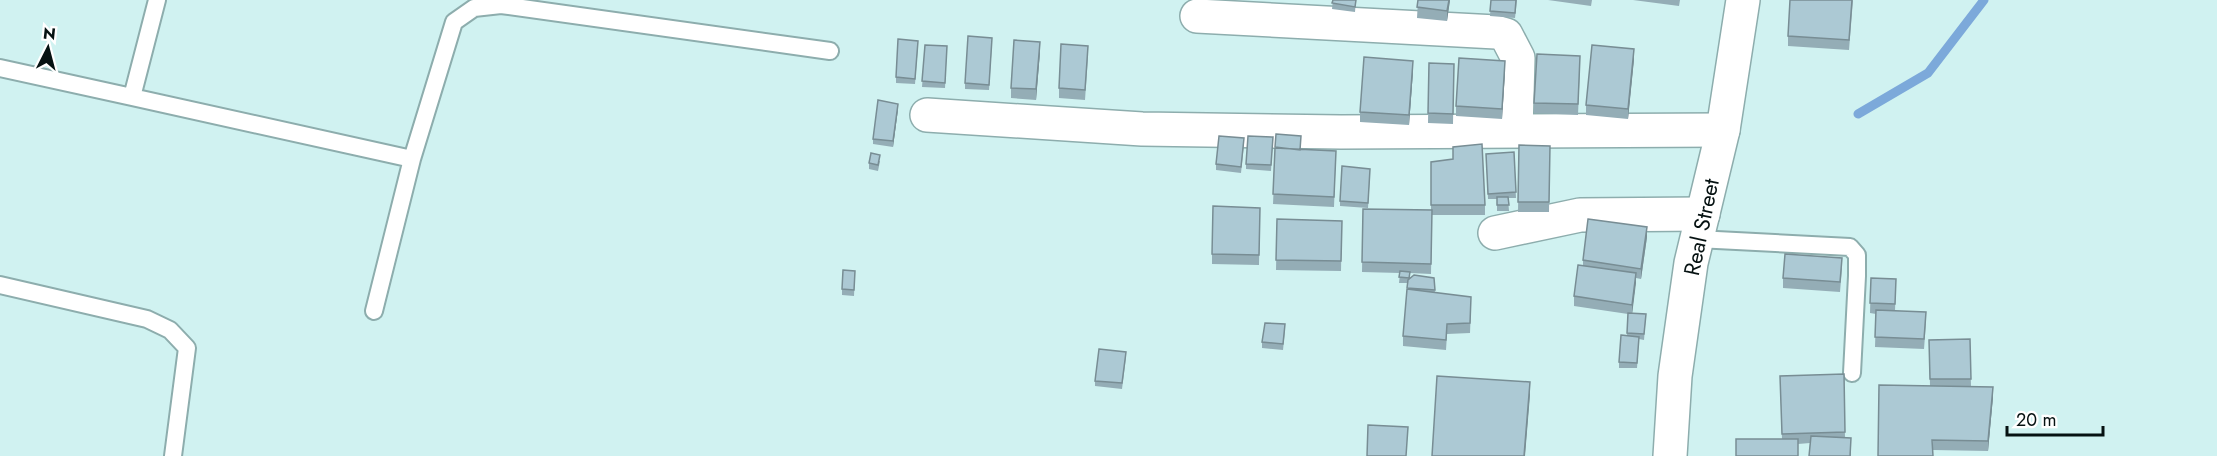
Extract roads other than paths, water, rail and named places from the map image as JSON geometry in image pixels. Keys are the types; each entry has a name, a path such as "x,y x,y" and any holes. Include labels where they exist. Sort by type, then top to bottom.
{"street":[{"name":"Real Street","path":"1670,456 1675,376 1691,263 1723,130 1743,0"},
{"path":"1197,16 1496,32 1506,36 1518,58 1516,131"},
{"path":"927,115 1142,129 1341,132 1723,130"},
{"path":"1495,233 1580,215 1700,227"}],"lane":[{"path":"132,97 156,0"},
{"path":"374,311 412,159 454,22 474,8 501,5 830,51"},
{"path":"0,68 412,159"},
{"path":"1700,227 1850,247 1857,255 1852,373"},
{"path":"0,285 147,319 170,330 187,348 173,456"}],"waterway":[{"path":"1858,114 1928,73 1984,0"}]}
